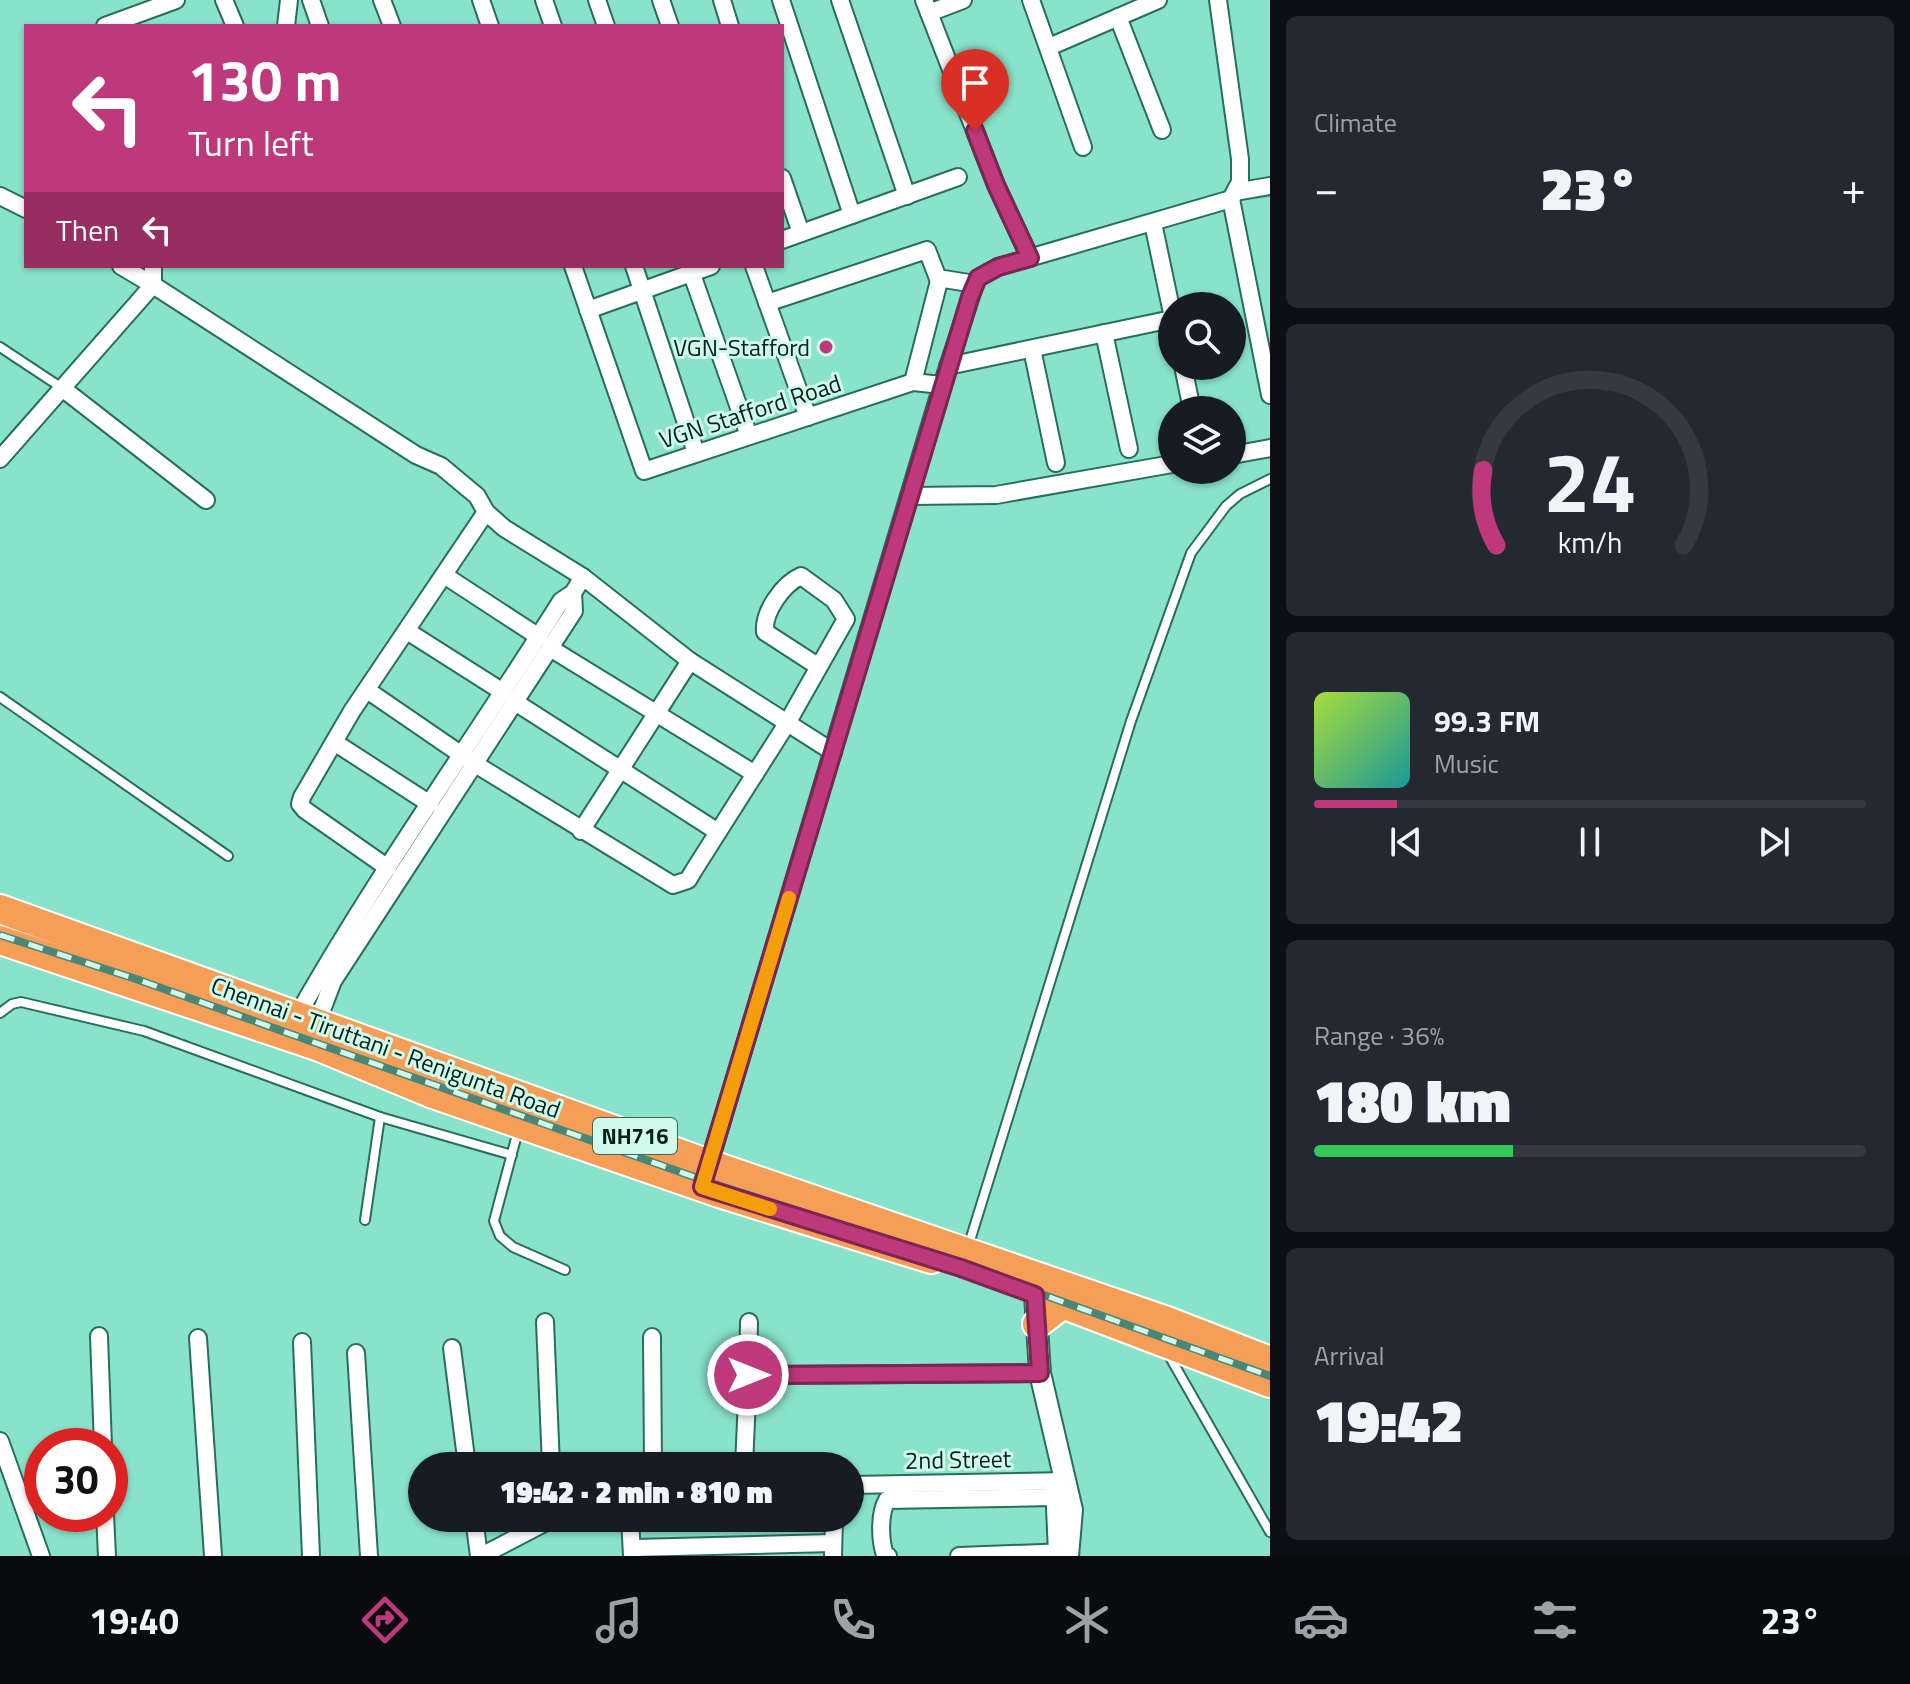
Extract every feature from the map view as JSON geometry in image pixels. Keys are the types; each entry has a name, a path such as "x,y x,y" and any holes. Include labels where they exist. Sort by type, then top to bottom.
{"highway":[{"name":"Chennai - Tiruttani - Renigunta Road","path":"0,909 307,1019 706,1175 961,1268 1038,1286 1063,1304 1270,1361"},
{"name":"Chennai - Tiruttani - Renigunta Road","path":"0,940 317,1046 433,1094 520,1123 967,1252 1038,1286 1165,1332 1270,1383"},
{"path":"1037,1324 1063,1304"}],"street":[{"path":"109,24 152,4 176,0"},
{"path":"224,0 234,24"},
{"path":"286,24 289,0"},
{"path":"311,0 319,24"},
{"path":"382,0 391,24"},
{"path":"481,0 489,24"},
{"path":"544,0 552,24"},
{"path":"597,0 605,24"},
{"path":"661,0 669,24"},
{"path":"722,0 729,24"},
{"path":"781,0 852,215"},
{"path":"840,0 907,196"},
{"path":"963,0 926,7 996,185 1030,258"},
{"path":"1031,0 1083,147"},
{"path":"1049,47 1158,0"},
{"path":"1218,0 1240,159 1240,182 1233,196 1270,395"},
{"path":"152,4 159,24"},
{"path":"1118,17 1162,130"},
{"path":"784,239 958,177"},
{"path":"784,184 801,233"},
{"path":"706,1175 942,385 978,278 998,267 1270,186"},
{"path":"0,196 24,208"},
{"path":"1153,223 1167,292"},
{"path":"767,303 927,250 939,281 913,382"},
{"path":"124,268 416,455 441,466 477,496 486,512 504,528 583,577 690,661 786,725 833,752"},
{"path":"0,459 153,285 153,268"},
{"name":"VGN Stafford Road","path":"574,268 644,471 913,382 942,385"},
{"path":"635,268 696,453"},
{"path":"755,268 808,417"},
{"path":"588,310 691,269 749,436"},
{"path":"939,281 944,279 975,284"},
{"path":"948,366 1158,320"},
{"path":"1104,333 1129,449"},
{"path":"1032,349 1056,463"},
{"path":"62,388 206,500"},
{"path":"1246,452 1270,448"},
{"path":"910,496 996,495 1158,466"},
{"path":"388,868 300,804 305,789 367,690 486,512"},
{"path":"444,575 656,714 755,774"},
{"path":"367,690 468,759 673,885 688,880 786,725 819,667 846,619 834,600 801,576 782,590 764,623 765,632 819,667"},
{"path":"307,1019 381,895 544,642 561,601 573,593 583,577"},
{"path":"407,631 718,832"},
{"path":"581,831 690,661"},
{"path":"334,742 430,804"},
{"path":"381,895 388,868 430,804 468,759"},
{"path":"959,1556 1065,1553 1072,1510 1058,1486 1040,1373 1038,1286"},
{"path":"545,1322 550,1452"},
{"path":"745,1452 749,1322"},
{"path":"99,1336 102,1428"},
{"path":"652,1337 653,1452"},
{"path":"198,1338 213,1556"},
{"path":"302,1342 311,1556"},
{"path":"452,1348 465,1452"},
{"path":"356,1353 369,1556"},
{"path":"748,1375 1040,1373"},
{"path":"0,1441 4,1468 41,1556"},
{"name":"2nd Street","path":"864,1485 1058,1486"},
{"path":"888,1556 882,1547 883,1507 887,1500 1058,1486"},
{"path":"106,1532 107,1556"},
{"path":"476,1532 480,1556 527,1532"},
{"path":"631,1532 633,1552 833,1549"}],"lane":[{"path":"0,347 62,388"},
{"path":"967,1252 1131,721 1191,553 1226,506 1240,494 1270,479"},
{"path":"0,697 228,856"},
{"path":"0,1013 12,1004 21,1002 144,1031 380,1117 512,1155"},
{"path":"365,1220 380,1117"},
{"path":"520,1123 494,1221 500,1236 513,1247 565,1270"},
{"path":"1165,1332 1270,1532"}],"railway":[{"path":"0,935 133,978 714,1184 904,1245 1270,1376"}],"slow traffic":[{"path":"770,1209 702,1187 789,898"}],"place":[{"name":"VGN-Stafford","path":"826,347"}],"route":[{"path":"748,1375 1040,1373 1035,1295 961,1268 702,1187 970,297 978,278 998,267 1030,258 975,131"}]}
